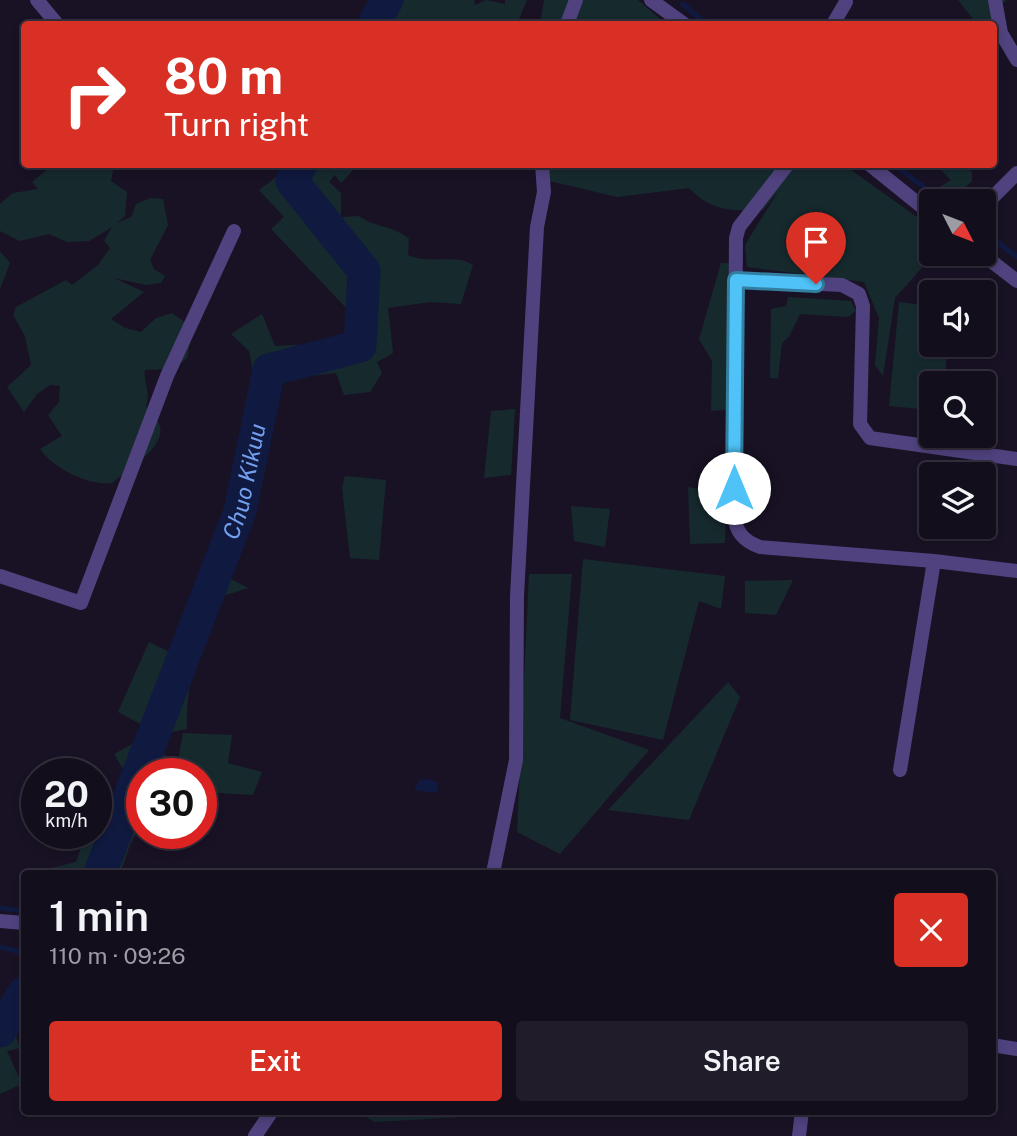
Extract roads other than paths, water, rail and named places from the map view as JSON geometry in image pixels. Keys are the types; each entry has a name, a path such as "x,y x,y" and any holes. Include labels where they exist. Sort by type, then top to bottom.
{"street":[{"path":"37,0 54,21"},
{"path":"567,21 576,0"},
{"path":"652,0 680,21"},
{"path":"995,0 1001,33 1017,60"},
{"path":"835,21 846,2"},
{"path":"494,870 516,760 517,596 537,227 544,192 542,168"},
{"path":"785,168 739,227 736,237 734,513 738,531 751,544 760,547 934,561 1017,571"},
{"path":"874,168 919,204"},
{"path":"996,194 1017,173"},
{"path":"0,576 81,603 167,376 234,231"},
{"path":"996,265 1017,281"},
{"path":"736,280 842,285 859,294 863,306 860,424 870,438 1017,459"},
{"path":"900,770 934,561"},
{"path":"0,921 21,923"},
{"path":"996,1046 1017,1049"},
{"path":"255,1136 269,1115"},
{"path":"799,1136 802,1115"}],"water":[{"path":"429,779 438,783 437,793 414,790 419,780"}],"waterway":[{"name":"Chuo Kikuu","path":"376,21 387,0"},
{"path":"683,4 703,21"},
{"name":"Chuo Kikuu","path":"101,870 240,511 269,370 360,346 364,271 292,181 299,168"},
{"path":"898,168 927,189"},
{"path":"996,241 1017,257"},
{"path":"0,908 21,911"},
{"path":"0,947 21,952"},
{"name":"Chuo Kikuu","path":"0,1031 21,998"}]}
